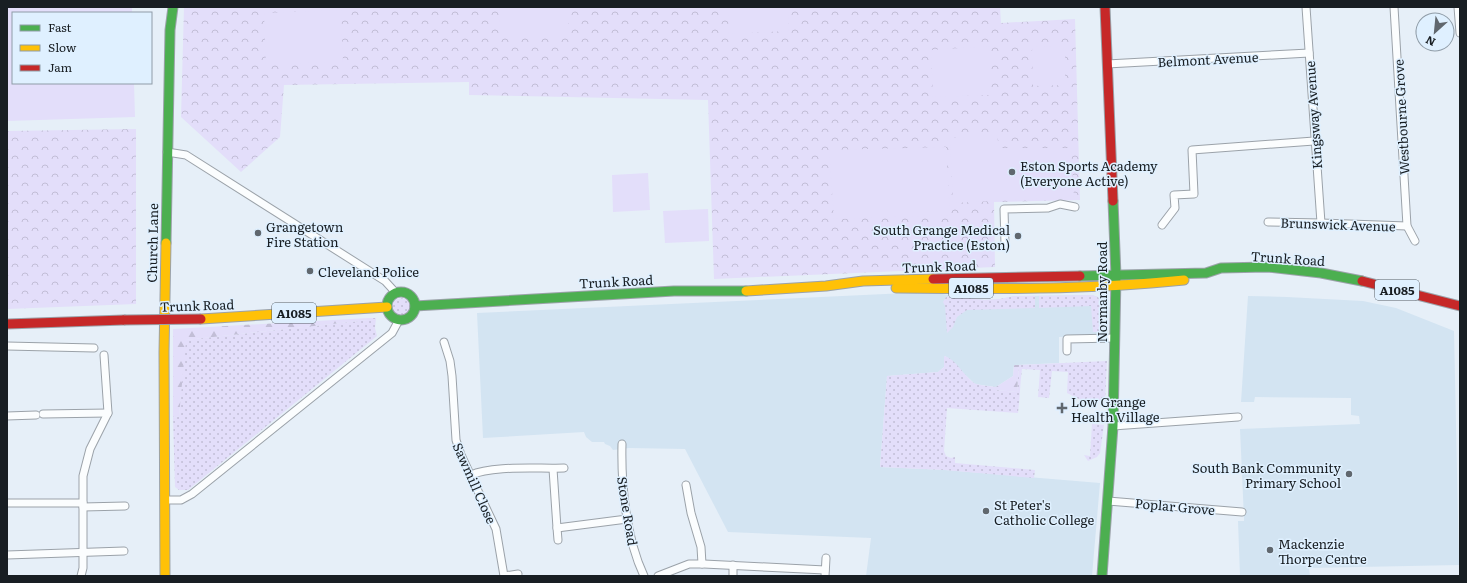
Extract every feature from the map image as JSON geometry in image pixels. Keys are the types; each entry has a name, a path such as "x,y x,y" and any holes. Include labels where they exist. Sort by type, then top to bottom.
{"main road":[{"name":"Church Lane","path":"164,576 164,352 167,152 170,30 173,7"},
{"name":"Normanby Road","path":"1102,576 1113,426 1115,281 1105,7"},
{"name":"Trunk Road","path":"416,306 674,290 718,292 826,286 863,281 1065,276 1115,281 1206,273 1221,268 1266,267 1341,276 1457,305"},
{"path":"400,292 409,294 412,297 416,306 411,317 399,320 391,316 387,308 389,299 396,293 400,292"},
{"name":"Trunk Road","path":"7,324 201,319 387,308"}],"street":[{"name":"Kingsway Avenue","path":"1306,7 1314,142 1321,223"},
{"name":"Westbourne Grove","path":"1394,7 1407,226"},
{"path":"1458,7 1460,33"},
{"name":"Belmont Avenue","path":"1107,64 1309,53"},
{"path":"1162,225 1175,208 1174,195 1194,194 1192,150 1314,142"},
{"path":"167,152 186,155 193,159 386,281 396,293"},
{"path":"1005,245 1004,209 1048,208 1060,204 1075,207"},
{"name":"Brunswick Avenue","path":"1268,222 1407,226"},
{"path":"1407,226 1415,241"},
{"path":"165,500 181,500 192,494 392,333 399,320"},
{"path":"1067,351 1067,340 1114,338"},
{"name":"Sawmill Close","path":"444,342 450,361 452,376 456,440 496,529 504,576"},
{"path":"7,346 94,348"},
{"path":"81,576 83,568 82,476 90,449 108,412 104,355"},
{"path":"7,416 108,412"},
{"path":"1113,426 1238,417"},
{"name":"Stone Road","path":"622,444 621,470 627,519 637,562 644,576"},
{"path":"471,475 479,471 564,468"},
{"path":"553,469 558,540"},
{"path":"686,484 691,512 701,547 702,564"},
{"name":"Poplar Grove","path":"1108,500 1242,512"},
{"path":"7,503 125,506"},
{"path":"557,528 627,519"},
{"path":"7,555 124,551"},
{"path":"658,576 689,564 733,565 825,573 826,558"},
{"path":"733,565 733,576"},
{"path":"504,576 518,574"}],"shaded area":[{"path":"928,292 984,300 1015,296 1092,295 1098,297 1100,300 1102,327 1106,336 1059,337 1059,363 1014,365 1013,376 996,387 975,384 957,367 955,363 945,356 944,367 938,372 887,376 880,467 945,470 1100,483 1092,576 866,576 871,538 728,532 685,449 629,448 613,450 604,442 592,442 586,437 584,432 483,438 477,313"},
{"path":"1248,296 1363,301 1396,308 1454,331 1459,565 1309,568 1310,576 1240,576 1238,521 1244,521 1244,518 1240,429 1360,424 1359,416 1351,415 1351,398 1255,397 1254,402 1241,402"}],"green space":[{"path":"7,7 132,7 132,12 12,12 12,84 134,84 135,117 7,121"},
{"path":"184,7 1000,7 1001,23 1075,19 1080,200 994,202 995,267 714,279 708,100 469,95 469,82 284,85 280,137 241,172 181,117"},
{"path":"499,7 568,7 568,33 500,33"},
{"path":"728,7 788,7 789,31 729,34"},
{"path":"341,10 343,62 266,64 264,13"},
{"path":"990,46 990,95 933,97 931,50"},
{"path":"1065,46 1065,85 1033,86 1032,47"},
{"path":"136,129 136,304 7,309 7,131"},
{"name":"Eston Sports Academy (Everyone Active)","path":"997,135 999,148 1071,148 1074,197 953,203 950,138"},
{"path":"946,147 950,215 834,219 829,150"},
{"path":"648,173 650,210 613,212 612,175"},
{"path":"708,209 709,241 665,243 663,211"},
{"path":"1092,295 1098,297 1100,300 1102,327 1104,332 1093,332 1091,306 1039,308 1039,296"},
{"path":"952,296 984,300 1015,296 1035,296 1035,308 967,310 957,317 953,327 947,333 945,306 943,302 946,297"},
{"path":"401,298 407,301 410,307 407,313 401,316 395,313 392,307 395,301"},
{"path":"369,318 376,318 375,328 377,336 188,490 179,490 175,487 173,418 179,416 185,340 368,320"},
{"path":"369,318 369,320 186,340 179,416 173,418 173,329"},
{"path":"944,356 952,360 974,383 996,387 996,390 1017,392 1019,365 1107,361 1105,401 1079,399 1067,393 1068,372 1052,371 1049,398 1038,397 1040,370 1022,369 1018,413 947,408 944,451 946,456 951,458 955,457 955,463 1035,470 1034,478 945,470 880,467 887,376 938,372 944,367"},
{"path":"1014,365 1019,365 1017,392 996,390 996,387 1013,376"},
{"path":"1092,424 1104,425 1100,453 1097,457 1088,461 1084,455 1090,456"}],"traffic: fast":[{"path":"166,243 170,30 173,7"},
{"path":"1102,576 1113,426 1116,276 1113,201"},
{"path":"1080,276 1206,273 1221,268 1267,267 1321,273 1362,281"},
{"path":"415,306 674,291 746,291"},
{"path":"401,292 411,296 415,306 411,316 401,320 391,316 387,306 391,296 401,292"}],"traffic: slow":[{"path":"165,576 164,352 166,243"},
{"path":"746,291 826,286 863,281 933,279"},
{"path":"896,288 1004,289 1112,286 1184,280"},
{"path":"201,319 387,307"}],"traffic: jam":[{"path":"1105,7 1113,201"},
{"path":"933,279 1080,276"},
{"path":"1362,281 1460,306"},
{"path":"124,320 201,319"},
{"path":"7,324 124,320"}],"place":[{"name":"Eston Sports Academy (Everyone Active)","path":"1012,172"},
{"name":"Grangetown Fire Station","path":"258,233"},
{"name":"South Grange Medical Practice (Eston)","path":"1018,236"},
{"name":"Cleveland Police","path":"310,271"},
{"name":"Low Grange Health Village","path":"1062,408"},
{"name":"South Bank Community Primary School","path":"1349,474"},
{"name":"St Peter's Catholic College","path":"986,511"},
{"name":"Mackenzie Thorpe Centre","path":"1270,550"}]}
